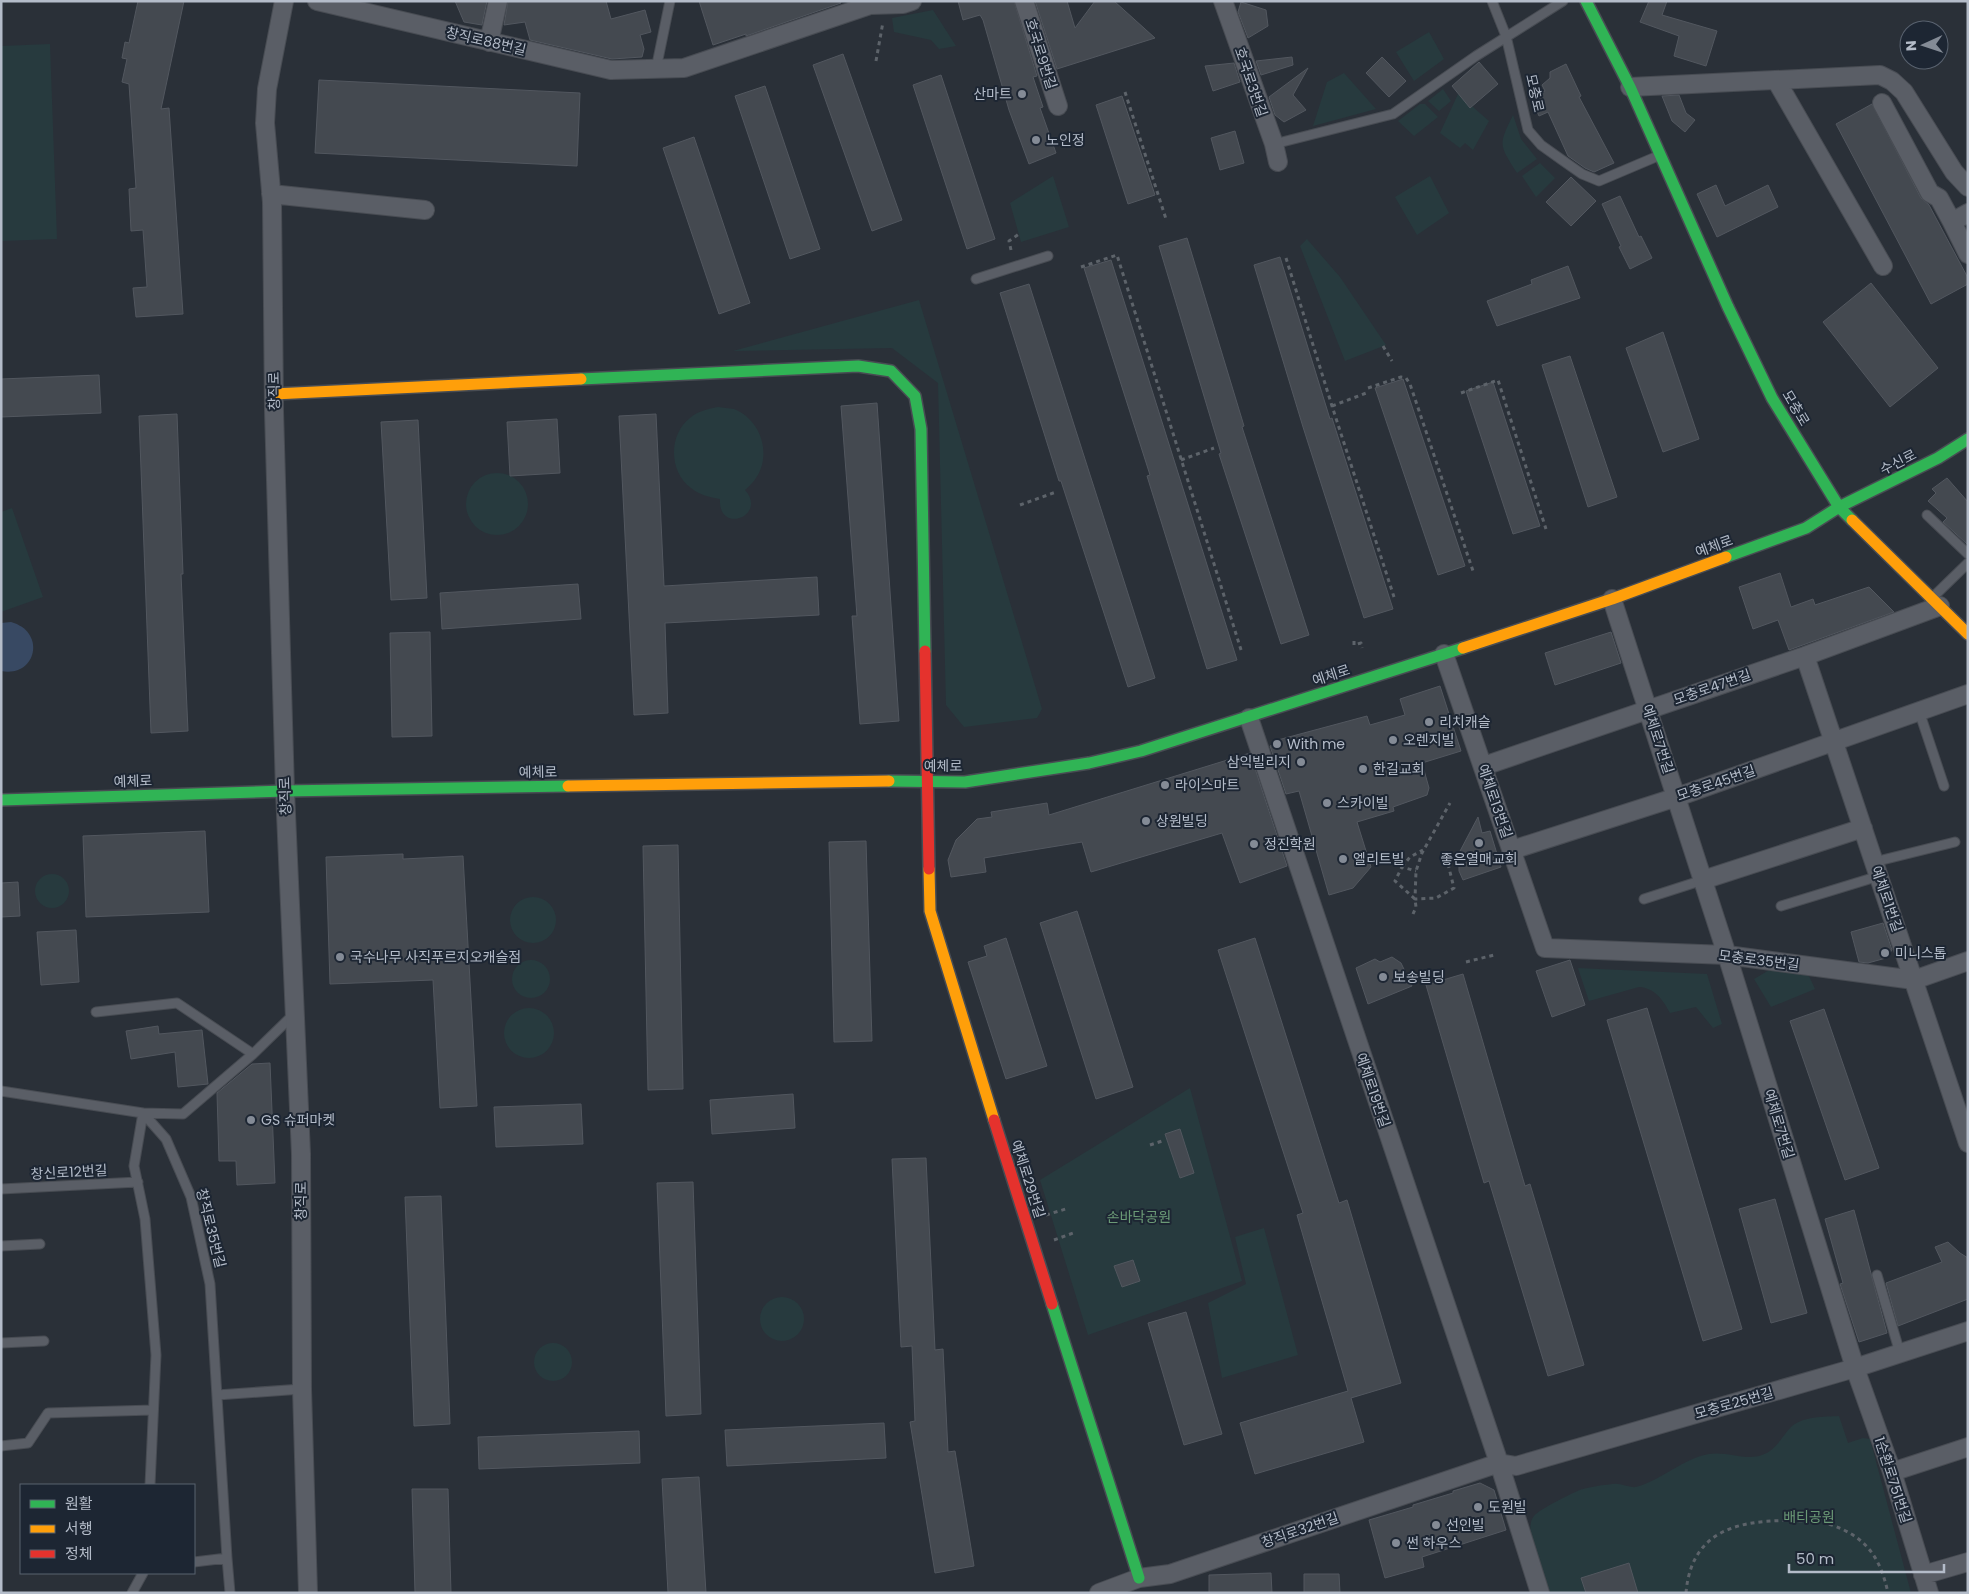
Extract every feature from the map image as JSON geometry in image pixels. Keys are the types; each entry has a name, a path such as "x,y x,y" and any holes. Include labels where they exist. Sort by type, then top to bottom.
{"street":[{"name":"창직로","path":"284,1 267,89 265,123 271,194 274,394 285,791 301,1165 302,1389 308,1593"},
{"name":"창직로88번길","path":"317,1 611,70 684,68 870,5 881,3 904,4 912,1"},
{"path":"490,42 498,1"},
{"name":"호국로9번길","path":"1024,1 1058,106"},
{"name":"호국로3번길","path":"1223,1 1274,144 1278,162"},
{"name":"모충로","path":"1586,1 1630,87 1728,307 1772,398 1839,507 1968,634"},
{"path":"1630,87 1880,75 1892,81 1904,92 1954,172 1968,187"},
{"path":"1776,80 1883,266"},
{"path":"1882,103 1930,193 1939,198 1968,254"},
{"path":"271,194 425,210"},
{"path":"1952,222 1968,213"},
{"name":"예체로29번길","path":"274,394 858,366 891,371 915,396 921,429 930,911 967,1037 1139,1578"},
{"name":"수신로","path":"1839,507 1938,458 1968,439"},
{"name":"예체로","path":"1,800 285,791 927,781 965,782 1089,763 1141,751 1248,718 1612,599 1806,528 1839,507"},
{"name":"예체로7번길","path":"1612,599 1727,955 1855,1368"},
{"name":"모충로47번길","path":"1484,766 1805,656 1936,602"},
{"name":"예체로13번길","path":"1444,654 1545,948"},
{"name":"예체로1번길","path":"1805,656 1968,1143"},
{"name":"모충로45번길","path":"1512,850 1677,798 1968,694"},
{"name":"예체로19번길","path":"1248,718 1499,1463"},
{"path":"1703,880 1863,828"},
{"name":"모충로35번길","path":"1545,948 1727,955 1914,980 1968,961"},
{"name":"모충로25번길","path":"1499,1463 1516,1466 1855,1368 1968,1331"},
{"name":"1순환로751번길","path":"1855,1368 1892,1472 1929,1593"},
{"path":"1892,1472 1968,1447"},
{"path":"1499,1463 1540,1593"},
{"name":"창직로32번길","path":"1099,1593 1139,1578 1170,1574 1499,1463"},
{"path":"1923,1574 1968,1562"}],"lane":[{"path":"656,69 670,1"},
{"name":"모충로","path":"1492,1 1506,36 1528,130 1541,145 1582,174 1599,181 1661,155"},
{"path":"1274,144 1393,114 1506,36 1563,1"},
{"path":"976,279 1048,256"},
{"path":"1926,515 1968,554"},
{"path":"1936,602 1968,563"},
{"path":"1919,711 1944,786"},
{"path":"1781,906 1877,869 1955,842"},
{"path":"1644,899 1703,880"},
{"path":"96,1012 177,1003 253,1054"},
{"path":"1,1090 143,1112 183,1114 253,1054 294,1013"},
{"path":"143,1112 134,1166 145,1219 156,1355 150,1484"},
{"name":"창직로35번길","path":"143,1112 166,1139 191,1197 210,1284 230,1593"},
{"name":"창신로12번길","path":"1,1189 138,1182"},
{"path":"1,1246 40,1244"},
{"path":"1877,1275 1900,1353"},
{"path":"1,1343 44,1341"},
{"path":"217,1395 302,1389"},
{"path":"1,1446 28,1443 48,1413 153,1410"},
{"path":"195,1562 227,1558"},
{"path":"132,1593 142,1574"}],"path":[{"path":"876,61 881,3"},
{"path":"1125,92 1166,219"},
{"path":"1011,250 1009,241 1019,234"},
{"path":"1080,267 1117,255 1242,653"},
{"path":"1286,258 1394,597"},
{"path":"1383,346 1392,361"},
{"path":"1332,406 1400,377 1406,378 1410,384 1473,571"},
{"path":"1461,393 1498,380 1546,529"},
{"path":"1181,460 1214,448"},
{"path":"1020,505 1056,492"},
{"path":"1354,641 1354,645 1361,643 1362,648"},
{"path":"1413,914 1416,907 1416,871 1425,848 1450,803"},
{"path":"1425,848 1410,857 1395,881 1415,899 1436,898 1454,888 1448,864"},
{"path":"1402,867 1416,871"},
{"path":"1466,962 1494,955"},
{"path":"1150,1145 1165,1140"},
{"path":"1038,1217 1069,1208"},
{"path":"1046,1242 1076,1232"},
{"path":"1686,1593 1688,1574 1694,1561 1701,1549 1717,1534 1730,1527 1758,1521 1810,1521"},
{"path":"1829,1524 1854,1534 1866,1546 1879,1563 1888,1593"}],"green space":[{"path":"933,10 956,46 939,49 931,40 894,32 892,18"},
{"path":"1429,32 1444,59 1414,81 1396,52"},
{"path":"50,44 57,239 1,241 1,46"},
{"path":"1344,73 1376,109 1313,126 1327,82"},
{"path":"1443,89 1451,101 1439,111 1428,101"},
{"path":"1458,94 1489,121 1473,150 1465,143 1460,148 1440,133"},
{"path":"1420,104 1425,104 1438,117 1414,136 1398,121"},
{"path":"1513,115 1521,139 1537,159 1517,173 1503,145 1505,133"},
{"path":"1540,163 1555,178 1536,197 1522,176"},
{"path":"1053,176 1069,227 1021,242 1010,203"},
{"path":"1430,176 1449,213 1417,235 1395,197"},
{"path":"1307,239 1340,277 1386,345 1345,361 1300,246"},
{"path":"919,300 1042,709 1037,718 964,727 946,705 938,383 892,348 733,351"},
{"path":"718,407 734,409 742,413 755,426 762,442 763,459 761,468 745,490 750,499 751,507 747,514 740,518 733,519 726,516 721,510 720,499 705,495 691,488 678,473 675,463 675,443 683,425 696,414"},
{"path":"491,473 503,473 519,482 526,492 528,504 526,516 519,526 503,535 491,535 480,530 471,521 466,510 466,498 471,487 480,478"},
{"path":"12,508 43,597 1,612 1,512"},
{"path":"52,874 59,875 64,879 68,884 68,898 64,903 59,907 52,908 45,907 40,903 36,898 35,891 36,884 40,879 45,875"},
{"path":"533,897 546,901 552,907 556,920 552,933 546,939 533,943 520,939 514,933 510,920 514,907 520,901"},
{"path":"531,960 538,961 544,966 549,972 549,986 544,992 538,997 531,998 524,997 518,992 513,986 512,979 513,972 518,966 524,961"},
{"path":"1578,968 1707,974 1722,1024 1713,1028 1696,1007 1670,1013 1654,992 1645,988 1639,987 1589,1001"},
{"path":"1771,969 1808,974 1815,989 1771,1007 1754,979"},
{"path":"529,1008 539,1010 547,1015 552,1023 554,1033 552,1043 547,1051 539,1056 529,1058 519,1056 511,1051 506,1043 504,1033 506,1023 511,1015 519,1010"},
{"name":"손바닥공원","path":"1190,1088 1242,1281 1088,1335 1040,1180"},
{"path":"1264,1228 1298,1355 1222,1378 1208,1303 1246,1284 1235,1237"},
{"path":"778,1297 786,1297 798,1303 804,1319 798,1335 786,1341 778,1341 766,1335 760,1323 760,1315 766,1303"},
{"path":"553,1343 566,1349 572,1362 566,1375 553,1381 540,1375 534,1362 540,1349"},
{"name":"배티공원","path":"1839,1416 1848,1443 1863,1438 1870,1439 1911,1593 1548,1593 1530,1531 1534,1516 1542,1510 1586,1488 1617,1484 1636,1487 1645,1484 1700,1456 1716,1453 1756,1457 1767,1453 1775,1447 1787,1431 1796,1423 1814,1418"}],"water":[{"path":"11,622 22,627 30,635 33,653 29,661 22,668 13,671 1,671 1,623"}],"building":[{"path":"138,1 184,1 161,109 169,108 183,314 136,317 133,288 147,287 143,230 131,231 129,189 136,188 129,84 122,82 127,59 122,58 125,42 129,43"},
{"path":"455,1 487,1 482,25 464,22"},
{"path":"508,1 606,1 611,19 645,10 651,32 640,35 644,49 642,57 612,59 530,40 525,22 504,25"},
{"path":"699,1 840,1 841,3 746,36 746,34 713,45"},
{"path":"958,1 1014,1 1037,76 1033,77 1043,107 1040,108 1056,153 1029,164 1009,110 983,20 980,15 963,20"},
{"path":"1035,1 1067,1 1075,28 1095,1 1114,1 1155,38 1057,69"},
{"path":"1649,1 1667,1 1662,15 1717,31 1706,66 1674,56 1679,36 1640,22"},
{"path":"1241,2 1266,10 1268,26 1248,38 1238,12"},
{"path":"843,54 902,220 872,231 813,65"},
{"path":"1292,57 1293,65 1261,75 1256,61"},
{"path":"1382,57 1406,81 1389,97 1366,73"},
{"path":"1479,62 1498,84 1470,108 1452,86"},
{"path":"1234,63 1240,82 1213,91 1205,66"},
{"path":"1566,64 1581,96 1579,97 1614,163 1594,172 1568,156 1548,112 1539,116 1531,98 1545,91 1542,85 1550,78 1550,72"},
{"path":"1308,68 1293,95 1306,110 1284,122 1275,115 1269,97"},
{"path":"941,75 995,239 967,249 913,85"},
{"path":"319,80 580,93 577,166 315,153"},
{"path":"765,86 820,249 790,259 735,96"},
{"path":"1679,95 1686,113 1695,120 1685,132 1672,121 1662,96"},
{"path":"1122,96 1155,195 1128,204 1096,105"},
{"path":"1872,104 1921,198 1929,205 1968,278 1968,284 1931,304 1836,124"},
{"path":"1235,131 1244,163 1220,170 1211,138"},
{"path":"694,137 750,303 719,314 663,148"},
{"path":"1571,177 1596,201 1571,226 1546,202"},
{"path":"1716,185 1725,206 1768,185 1778,207 1717,237 1697,194"},
{"path":"1620,196 1639,237 1641,236 1652,258 1630,269 1602,204"},
{"path":"1187,238 1244,426 1242,427 1309,635 1281,644 1219,454 1221,453 1159,246"},
{"path":"1280,257 1330,419 1332,418 1393,609 1364,618 1254,265"},
{"path":"1111,260 1237,660 1207,669 1147,476 1150,475 1084,268"},
{"path":"1568,266 1580,298 1497,326 1487,301 1532,284 1531,280"},
{"path":"1871,283 1938,368 1890,407 1823,322"},
{"path":"1029,284 1155,678 1128,687 1061,481 1059,481 1000,293"},
{"path":"1663,332 1699,439 1663,452 1626,348"},
{"path":"1570,356 1617,497 1588,507 1542,365"},
{"path":"99,375 101,413 1,417 1,379"},
{"path":"1403,379 1465,566 1438,575 1375,388"},
{"path":"1493,382 1540,526 1513,534 1466,391"},
{"path":"877,403 899,721 860,724 852,616 857,616 841,406"},
{"path":"177,414 183,574 181,574 188,731 151,733 139,416"},
{"path":"656,414 664,586 817,577 819,615 665,623 668,713 634,715 619,416"},
{"path":"557,419 560,473 510,476 507,422"},
{"path":"418,420 427,598 391,600 381,422"},
{"path":"1947,478 1968,502 1968,545 1943,522 1947,518 1928,501 1936,493 1932,489"},
{"path":"1780,573 1791,607 1813,599 1815,605 1869,587 1894,612 1789,650 1778,620 1753,629 1739,587"},
{"path":"578,584 581,619 442,629 440,593"},
{"path":"430,632 432,736 392,737 390,633"},
{"path":"1611,632 1621,663 1555,685 1545,653"},
{"path":"1440,686 1461,751 1422,763 1429,788 1427,795 1393,807 1394,811 1357,822 1371,867 1353,888 1329,895 1299,791 1286,794 1270,746 1275,744 1274,741 1367,716 1370,725 1405,715 1400,699"},
{"path":"1250,753 1287,866 1240,883 1222,833 1091,872 1082,842 984,858 986,872 951,877 948,860 956,840 977,819 992,817 991,812 1047,803 1049,815"},
{"name":"좋은열매교회","path":"1478,817 1482,833 1490,831 1501,867 1463,880 1459,871 1459,853"},
{"path":"205,831 209,912 86,917 83,836"},
{"path":"866,841 872,1041 834,1042 829,842"},
{"path":"678,845 683,1089 648,1090 643,846"},
{"path":"403,854 403,859 463,856 477,1106 440,1108 433,980 330,984 326,857"},
{"path":"18,882 20,916 1,917 1,883"},
{"path":"1077,911 1133,1087 1096,1099 1040,923"},
{"path":"1883,923 1892,950 1886,958 1868,963 1859,962 1851,932"},
{"path":"76,930 79,982 41,985 37,932"},
{"path":"1006,938 1047,1066 1006,1079 968,962 987,956 984,946"},
{"path":"1255,938 1339,1203 1347,1200 1401,1383 1351,1398 1364,1442 1255,1474 1240,1423 1348,1391 1297,1215 1303,1213 1218,950"},
{"name":"보송빌딩","path":"1392,957 1401,963 1412,986 1368,1004 1356,968 1375,959 1380,962"},
{"path":"1570,960 1585,1005 1552,1017 1536,971"},
{"path":"1463,974 1525,1186 1530,1184 1584,1365 1548,1376 1489,1181 1484,1183 1426,985"},
{"path":"1647,1008 1742,1329 1703,1341 1607,1020"},
{"path":"1824,1009 1879,1168 1845,1180 1790,1021"},
{"path":"158,1026 159,1034 202,1030 208,1084 178,1087 175,1052 131,1059 126,1031"},
{"path":"270,1063 275,1183 237,1185 236,1161 219,1161 217,1093 252,1064"},
{"path":"793,1094 795,1128 712,1134 710,1100"},
{"path":"581,1104 583,1144 496,1147 494,1107"},
{"path":"1180,1129 1194,1173 1180,1178 1165,1134"},
{"path":"926,1158 935,1350 943,1349 948,1452 955,1451 974,1566 935,1573 910,1422 915,1421 912,1346 901,1347 892,1159"},
{"path":"693,1182 701,1414 666,1416 657,1183"},
{"path":"441,1196 450,1424 414,1426 405,1197"},
{"path":"1775,1199 1807,1313 1771,1323 1739,1209"},
{"path":"1854,1210 1887,1333 1859,1342 1840,1284 1843,1283 1825,1219"},
{"path":"1948,1242 1968,1258 1968,1299 1898,1326 1886,1283 1942,1262 1935,1247"},
{"path":"1133,1260 1140,1281 1122,1287 1114,1266"},
{"path":"1186,1312 1222,1434 1184,1445 1148,1323"},
{"path":"884,1423 886,1458 727,1466 725,1430"},
{"path":"639,1431 640,1463 479,1469 478,1437"},
{"path":"699,1477 706,1593 668,1593 662,1479"},
{"path":"1480,1483 1494,1490 1506,1530 1422,1557 1424,1567 1385,1578 1369,1520 1413,1507 1413,1505"},
{"path":"412,1489 448,1489 451,1593 415,1593"},
{"path":"1629,1563 1638,1593 1586,1593 1581,1578"},
{"path":"1271,1573 1272,1593 1209,1593 1209,1575"},
{"path":"1304,1574 1339,1574 1340,1593 1304,1593"}],"traffic: fast":[{"path":"1586,1 1630,87 1728,307 1772,398 1839,507 1852,520"},
{"path":"581,379 858,366 891,371 915,396 921,429 925,651"},
{"path":"1726,557 1806,528 1839,507 1938,458 1968,439"},
{"path":"889,781 965,782 1089,763 1141,751 1463,648"},
{"path":"1,800 285,791 568,786"},
{"path":"1052,1304 1139,1578"}],"traffic: slow":[{"path":"274,394 581,379"},
{"path":"1852,520 1968,634"},
{"path":"1463,648 1612,599 1726,557"},
{"path":"568,786 889,781"},
{"path":"929,869 930,911 994,1120"}],"traffic: jam":[{"path":"925,651 929,869"},
{"path":"994,1120 1052,1304"}],"place":[{"name":"산마트","path":"1022,94"},
{"name":"노인정","path":"1036,140"},
{"name":"리치캐슬","path":"1429,722"},
{"name":"오렌지빌","path":"1393,740"},
{"name":"With me","path":"1277,744"},
{"name":"삼익빌리지","path":"1301,762"},
{"name":"한길교회","path":"1363,769"},
{"name":"라이스마트","path":"1165,785"},
{"name":"스카이빌","path":"1327,803"},
{"name":"상원빌딩","path":"1146,821"},
{"name":"좋은열매교회","path":"1479,843"},
{"name":"정진학원","path":"1254,844"},
{"name":"엘리트빌","path":"1343,859"},
{"name":"미니스톱","path":"1885,953"},
{"name":"국수나무 사직푸르지오캐슬점","path":"340,957"},
{"name":"보송빌딩","path":"1383,977"},
{"name":"GS 슈퍼마켓","path":"251,1120"},
{"name":"도원빌","path":"1478,1507"},
{"name":"선인빌","path":"1436,1525"},
{"name":"썬 하우스","path":"1396,1543"}]}
